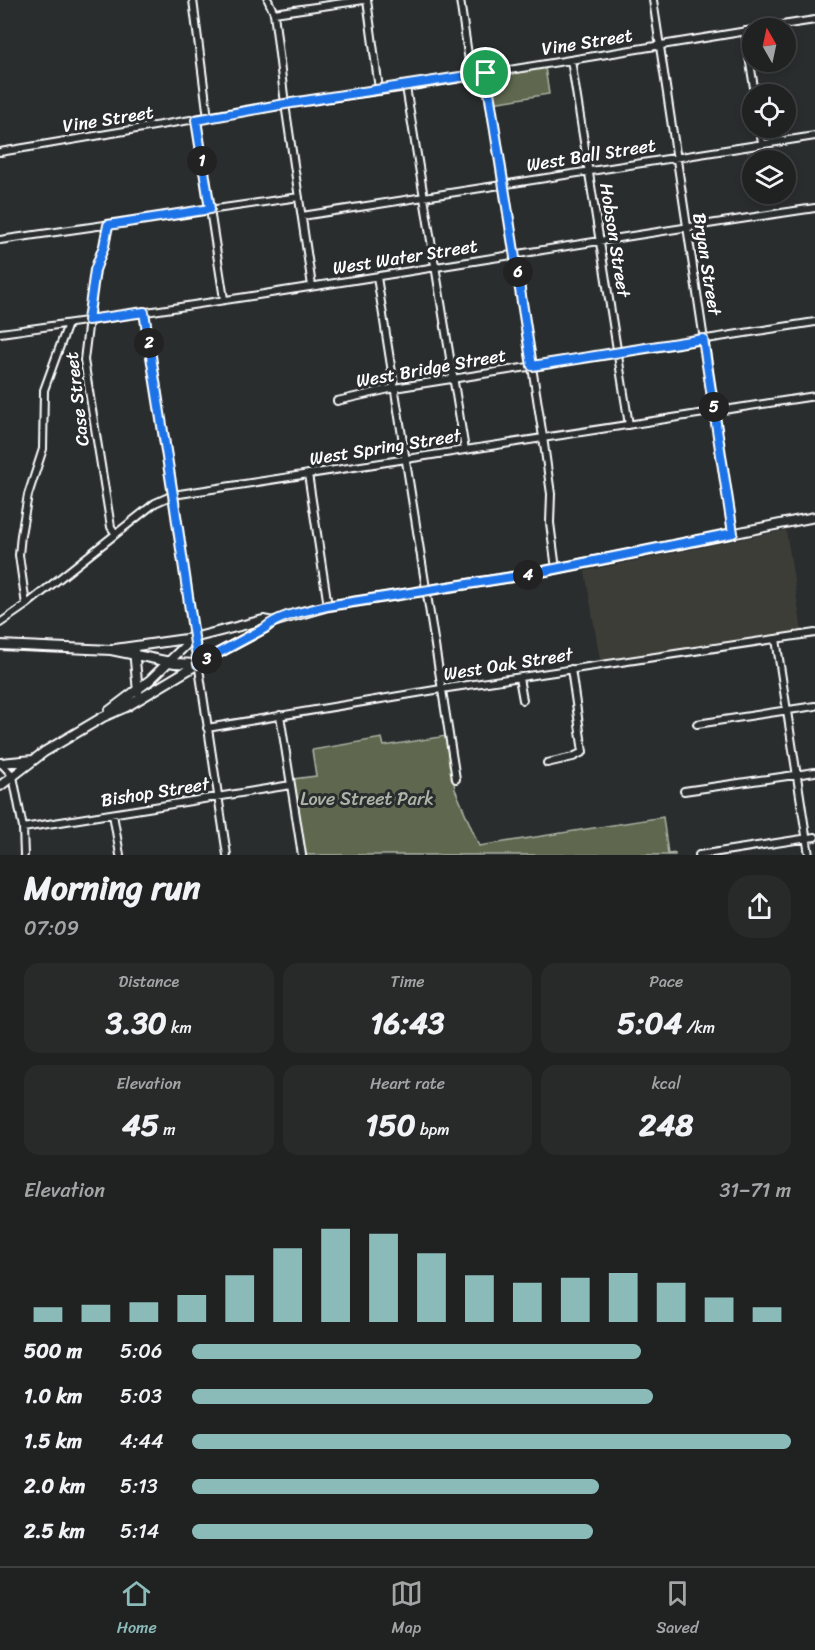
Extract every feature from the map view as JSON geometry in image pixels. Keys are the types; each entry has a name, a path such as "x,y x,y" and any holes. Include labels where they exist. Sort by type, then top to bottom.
{"main road":[{"path":"0,786 34,760 103,717 139,699 229,646 263,620 273,622 327,606 556,570 815,517"},
{"path":"0,645 138,651 193,638 250,629"},
{"path":"103,717 138,690 193,638"},
{"path":"134,651 169,661 198,664"},
{"path":"134,651 139,699"},
{"path":"1,763 34,760"}],"street":[{"path":"193,0 208,118"},
{"path":"268,0 274,13 312,286"},
{"path":"274,13 365,0 379,89"},
{"path":"460,0 471,75"},
{"name":"Bryan Street","path":"653,0 733,533"},
{"path":"796,23 815,20"},
{"name":"Vine Street","path":"0,152 742,32"},
{"name":"Hobson Street","path":"571,60 629,425"},
{"path":"486,73 543,437 551,494 550,524 556,570"},
{"path":"406,87 465,450"},
{"path":"196,120 224,299"},
{"name":"West Ball Street","path":"302,216 815,136"},
{"path":"761,138 762,144"},
{"path":"0,240 299,197"},
{"name":"West Water Street","path":"0,333 377,278 600,240 815,208"},
{"name":"Case Street","path":"108,225 104,246 95,270 85,344 85,373 111,527 116,534"},
{"path":"377,278 456,779"},
{"path":"144,312 227,855"},
{"name":"West Bridge Street","path":"337,401 394,388 815,322"},
{"path":"26,605 19,555 21,535 28,495 43,449 44,390 68,324"},
{"name":"West Spring Street","path":"0,623 155,503 173,495 815,396"},
{"path":"308,474 327,606"},
{"name":"West Oak Street","path":"207,728 441,689 815,633"},
{"path":"776,639 809,855"},
{"path":"547,763 573,757 583,752 571,669"},
{"path":"519,678 522,700"},
{"path":"697,724 815,706"},
{"path":"279,715 302,855"},
{"path":"1,763 13,776 23,828 24,855"},
{"path":"684,791 815,772"},
{"name":"Bishop Street","path":"23,828 291,785"},
{"path":"113,814 120,855"},
{"path":"699,855 737,852 815,837"}],"shaded area":[{"path":"786,530 802,631 600,660 585,571"}],"green space":[{"path":"545,67 549,94 493,103 490,76"},
{"name":"Love Street Park","path":"446,736 455,789 479,846 663,817 668,854 675,853 675,855 305,855 293,779 316,776 312,750 382,738 384,746"}],"route":[{"path":"486,73 532,366 703,339 733,533 547,571 327,606 273,622 198,664 144,312 88,320 95,270 104,246 108,225 210,209 196,120 486,73"}]}
